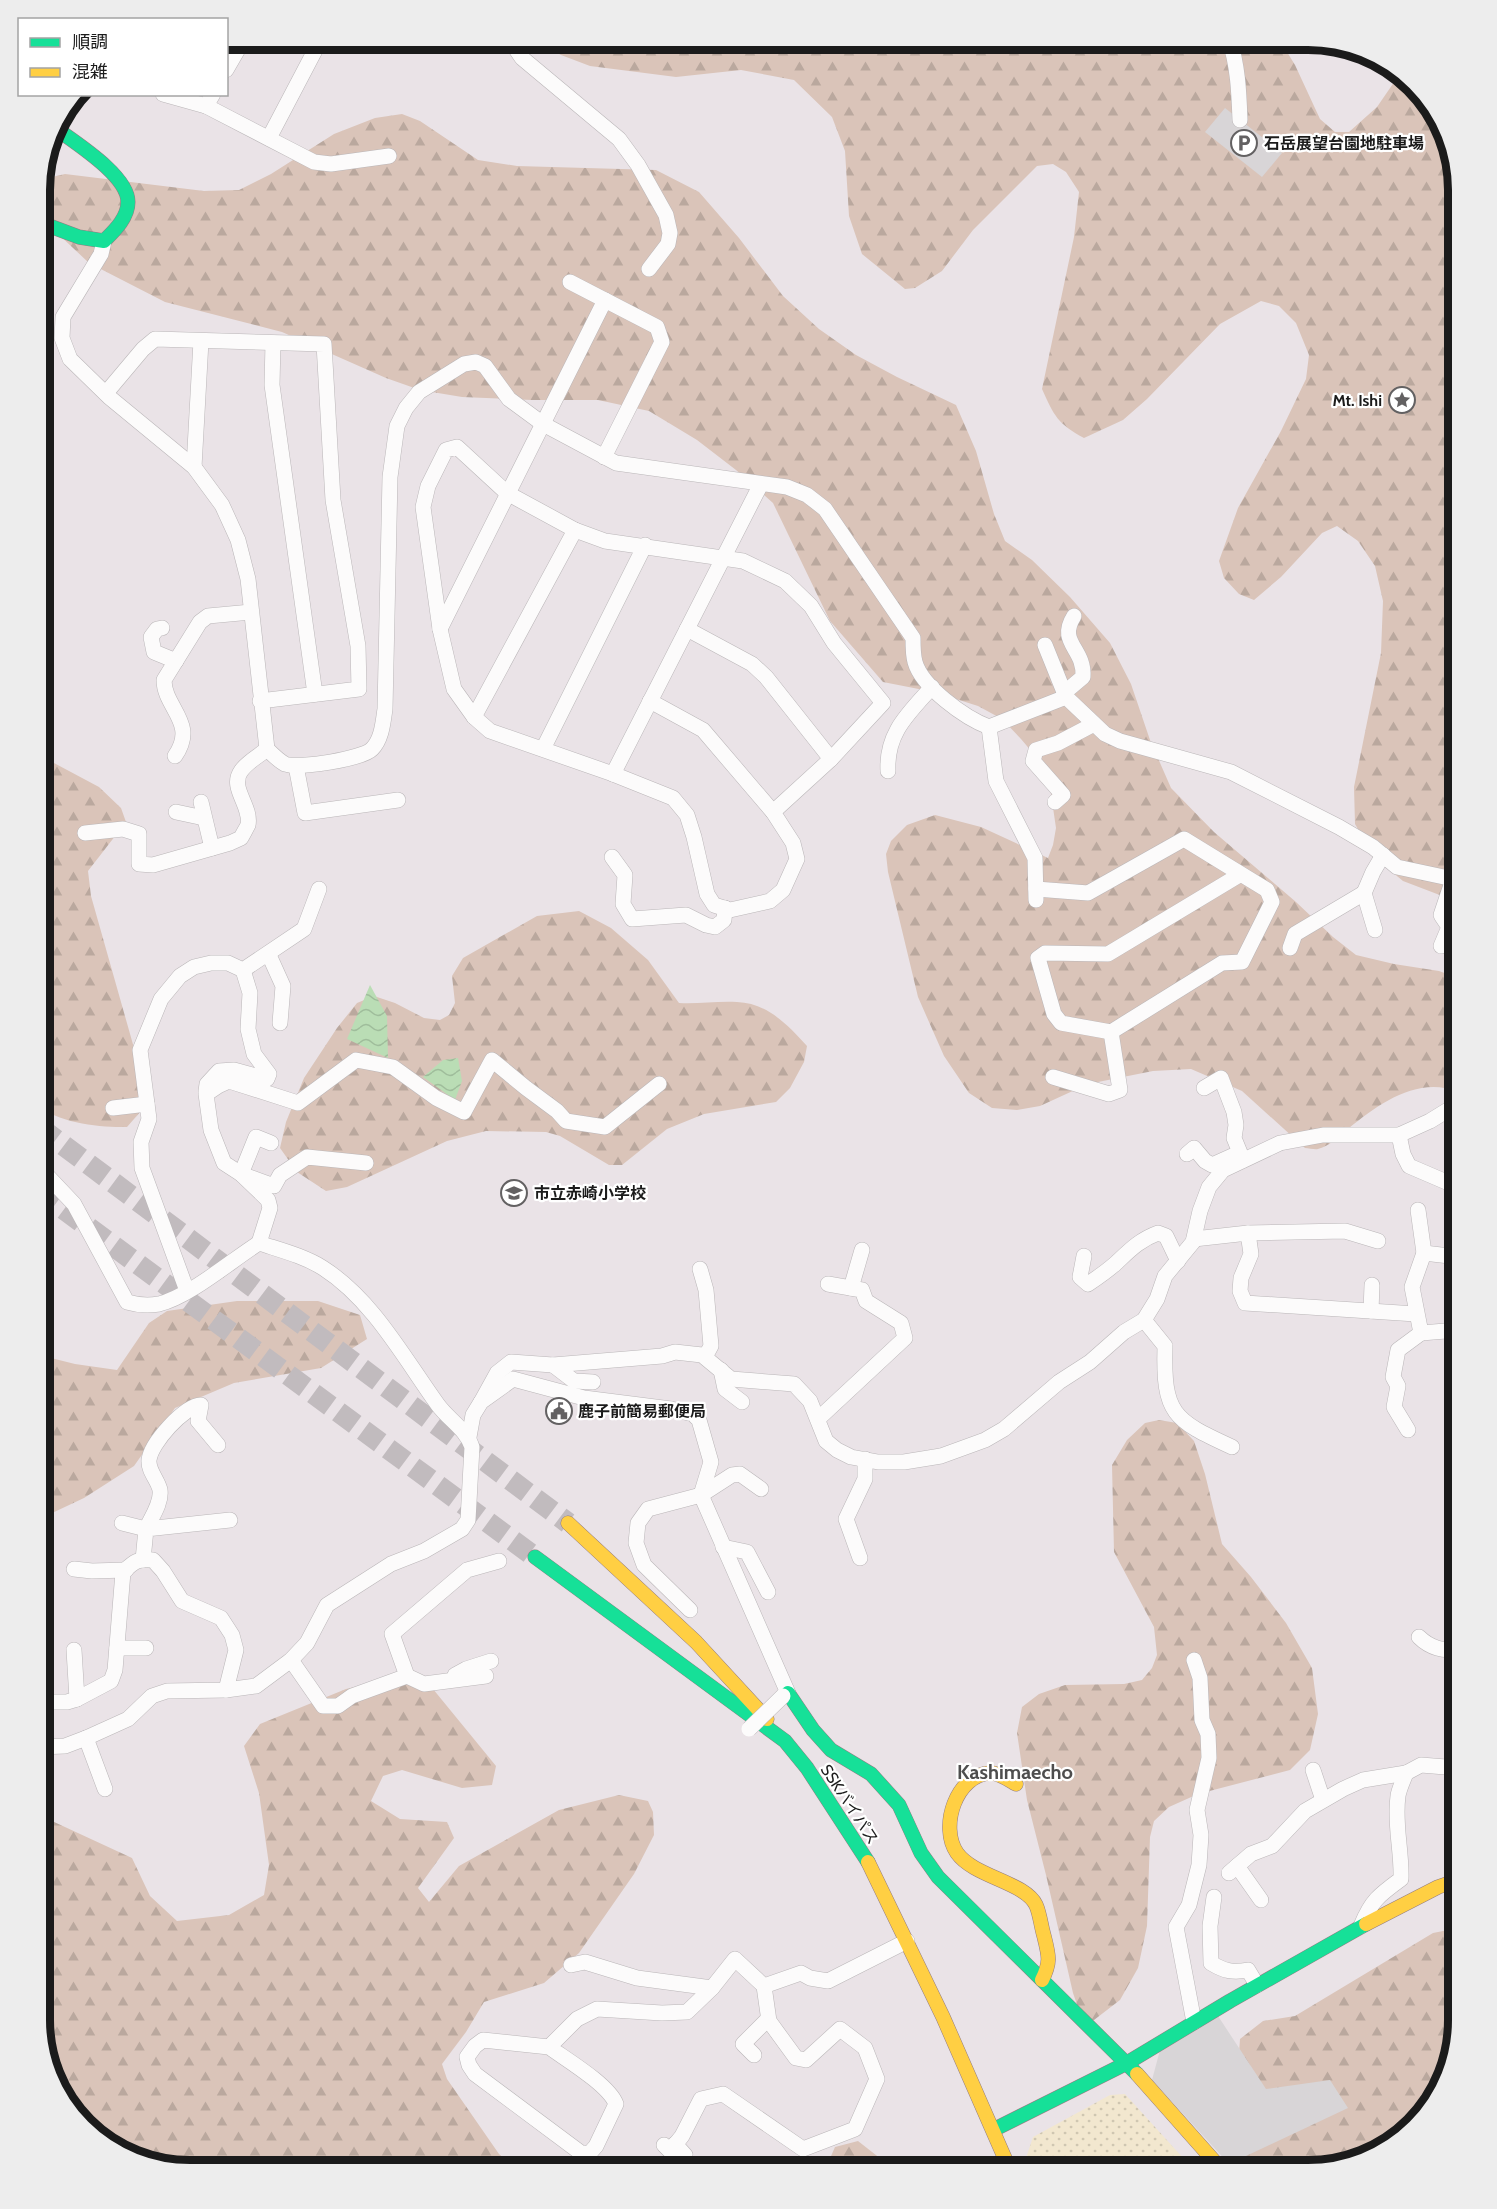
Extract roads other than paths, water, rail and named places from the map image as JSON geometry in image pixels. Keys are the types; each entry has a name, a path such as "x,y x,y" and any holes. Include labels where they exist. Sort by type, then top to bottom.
{"street":[{"path":"228,67 238,50"},
{"path":"269,138 315,50"},
{"path":"517,50 522,58 619,139 638,165 666,215 670,233 668,244 649,269"},
{"path":"1233,50 1238,80 1240,120"},
{"path":"178,96 209,100 269,138 314,162 331,164 389,156"},
{"path":"61,133 111,172 124,186 129,200 125,216 116,230 104,241 101,254 63,317 62,338 70,359 106,393 194,466 222,505 238,540 248,579 267,750 284,764 296,766 363,755 378,741 385,709 390,477 397,426 406,408 419,392 464,364 476,362 485,366 509,399 543,424 616,463 787,487 807,495 825,509 913,638 914,662 924,681 973,721 988,727 1065,695 1083,677 1084,666 1068,637 1067,630 1074,616"},
{"path":"50,226 79,237 104,241"},
{"path":"570,282 657,327 662,342 604,457"},
{"path":"440,629 605,300"},
{"path":"106,393 143,349 155,339 324,344 333,500 358,646 359,689 260,701"},
{"path":"194,466 201,341"},
{"path":"273,343 272,385 315,694"},
{"path":"650,701 703,730 773,812 793,843 797,859 783,890 770,901 730,910 714,905 707,894 687,815 673,798 613,774 490,731 474,717 454,689 440,629 423,507 428,486 446,450 458,447 507,493 576,530 606,541 743,561 785,581 811,606 834,643 883,703 831,759 773,812"},
{"path":"613,774 761,484"},
{"path":"474,717 576,530"},
{"path":"543,749 645,545"},
{"path":"175,756 181,748 183,737 180,716 164,689 164,680 176,661 195,642 200,622 208,616 251,612"},
{"path":"162,628 157,629 151,638 154,652 176,661"},
{"path":"687,630 752,664 766,677 831,759"},
{"path":"1045,645 1065,695 1105,734 1120,741 1231,772 1340,827 1373,847 1397,867 1448,878"},
{"path":"888,771 887,756 900,722 932,687"},
{"path":"1063,795 1033,761 1036,750 1058,743 1094,724"},
{"path":"988,727 996,781 1035,858 1036,895 1088,893 1184,839 1241,874 1267,890 1272,902 1242,962 1222,963 1111,1032 1061,1023 1054,1014 1038,958 1045,953 1108,954 1241,874"},
{"path":"85,833 102,839 123,830 139,834 139,864 153,864 242,838 248,824 246,805 237,783 242,769 267,750"},
{"path":"296,766 305,813 398,800"},
{"path":"176,812 202,810 212,848"},
{"path":"1375,930 1364,893 1372,872 1383,855"},
{"path":"612,857 625,875 623,904 632,919 686,915 715,927 724,920 725,908"},
{"path":"243,970 304,929 319,889"},
{"path":"1290,948 1295,934 1364,893"},
{"path":"1448,897 1441,915 1448,926"},
{"path":"1440,946 1448,929"},
{"path":"268,955 284,986 280,1023"},
{"path":"50,1179 74,1204 127,1302 139,1305 160,1303 187,1291 259,1243 270,1208 268,1200 241,1174 224,1163 211,1131 206,1095 207,1084 219,1071 234,1070 267,1079 269,1074 254,1054 248,1029 250,993 243,970 228,963 211,963 194,967 180,976 161,999 140,1050 149,1119 141,1142 142,1168 187,1291"},
{"path":"1058,1083 1109,1095 1120,1090 1111,1032"},
{"path":"206,1095 229,1081 298,1103 356,1060 393,1067 436,1098 464,1112 492,1060 557,1111 566,1121 605,1127 659,1084"},
{"path":"1204,1088 1221,1078 1234,1112 1236,1125 1234,1138 1241,1156"},
{"path":"113,1108 147,1104"},
{"path":"1187,1154 1194,1148 1205,1161 1212,1165 1280,1143 1323,1135 1399,1135 1448,1110"},
{"path":"1399,1135 1403,1154 1409,1166 1448,1184"},
{"path":"241,1174 257,1137"},
{"path":"50,1747 65,1746 128,1719 152,1696 167,1691 226,1690 256,1686 291,1660 307,1643 327,1605 391,1564 424,1551 462,1529 468,1520 469,1512 472,1447 469,1437 473,1415 497,1373 511,1362 554,1365 662,1356 675,1352 702,1355 731,1379 794,1384 810,1401 826,1441 851,1457 865,1460 904,1462 932,1458 985,1440 1004,1429 1059,1382 1090,1362 1124,1332 1143,1320 1156,1299 1165,1276 1194,1239 1200,1210 1209,1187 1223,1170 1241,1156"},
{"path":"241,1174 274,1186 280,1175 307,1157 366,1163"},
{"path":"1418,1210 1424,1253 1412,1287 1421,1333"},
{"path":"1194,1239 1248,1233 1345,1231 1378,1241"},
{"path":"1084,1256 1080,1277 1088,1284 1117,1263 1122,1255 1158,1233 1166,1236 1178,1261"},
{"path":"1248,1233 1251,1254 1241,1278 1240,1291 1245,1303 1416,1314"},
{"path":"259,1243 322,1267 346,1286 375,1317 442,1411 469,1437"},
{"path":"851,1288 862,1250"},
{"path":"1424,1253 1448,1260"},
{"path":"700,1269 706,1290 711,1346 705,1357"},
{"path":"818,1419 905,1338 900,1323 866,1301 862,1290 828,1284"},
{"path":"1371,1311 1372,1285"},
{"path":"1143,1320 1165,1346 1167,1398 1173,1409 1185,1423 1232,1448"},
{"path":"1408,1430 1394,1407 1398,1386 1393,1377 1398,1350 1421,1333 1448,1331"},
{"path":"554,1365 574,1381 593,1382"},
{"path":"721,1370 725,1389 742,1402"},
{"path":"481,1402 513,1379 584,1398 671,1409 693,1414 699,1420 711,1462 701,1495 786,1695 831,1750 871,1774 899,1804 921,1853 938,1877 1126,2063 1213,2160"},
{"path":"143,1560 146,1529 159,1499 160,1490 149,1464 149,1458 157,1443 179,1417 194,1406 201,1406 198,1421 218,1445"},
{"path":"860,1558 846,1519 865,1479 865,1460"},
{"path":"690,1610 644,1565 636,1543 638,1523 648,1509 701,1495 732,1475 740,1474 761,1489"},
{"path":"122,1523 146,1529 230,1520"},
{"path":"568,1523 690,1634 741,1688 785,1741"},
{"path":"723,1547 747,1552 768,1592"},
{"name":"SSKバイパス","path":"536,1557 785,1741 807,1768 870,1866 943,2017 1006,2160"},
{"path":"52,1702 77,1700 111,1681 115,1670 123,1572 134,1562 143,1560 153,1560 163,1571 182,1601 221,1618 232,1635 236,1650 226,1690"},
{"path":"489,1669 446,1681 424,1684 407,1676 392,1634 467,1570 499,1561"},
{"path":"74,1569 126,1570"},
{"path":"1419,1637 1426,1645 1448,1649"},
{"path":"117,1648 146,1647"},
{"path":"74,1650 77,1700"},
{"path":"291,1660 323,1706 338,1706 352,1696 407,1676"},
{"path":"1194,1660 1200,1678 1202,1720 1208,1734 1209,1758 1197,1810 1201,1835 1199,1865 1189,1905 1176,1927 1194,2022"},
{"path":"749,1729 786,1695"},
{"path":"86,1738 105,1789"},
{"path":"1261,1900 1233,1869 1251,1854 1272,1846 1305,1810 1363,1780 1406,1773 1421,1765 1448,1769"},
{"path":"1313,1770 1323,1800"},
{"path":"1016,1784 992,1773 978,1776 968,1783 957,1797 949,1825 949,1838 957,1852 968,1863 1032,1898 1036,1905 1049,1958 1049,1966 1042,1980"},
{"path":"1361,1926 1369,1907 1381,1893 1401,1879 1402,1866 1397,1827 1398,1795 1406,1773"},
{"path":"993,2130 1126,2063 1361,1926 1448,1884"},
{"path":"1214,1897 1210,1926 1211,1963 1220,1969 1234,1973 1248,1970 1257,1985"},
{"path":"764,1986 801,1973 810,1978 828,1981 907,1941"},
{"path":"549,2047 577,2019 597,2009 662,2013 687,2012 712,1988 735,1959 764,1986 768,2019 796,2058 806,2060 840,2029 865,2048 877,2079 855,2129 803,2149 723,2094 701,2099 682,2136 670,2145 685,2155 682,2159"},
{"path":"571,1965 585,1962 637,1978 712,1988"},
{"path":"754,2055 743,2044 768,2019"},
{"path":"483,2040 549,2047 614,2098 616,2104 596,2146 589,2154 581,2153 475,2074 467,2057 483,2040"}],"water":[{"path":"370,985 387,1016 388,1058 347,1039"},
{"path":"458,1058 462,1081 455,1100 423,1077 443,1060"}],"tunnel":[{"path":"50,1135 568,1523"},
{"path":"50,1199 535,1557"}],"place":[{"name":"石岳展望台園地駐車場","path":"1244,143"},
{"name":"Mt. Ishi","path":"1402,400"},
{"name":"市立赤崎小学校","path":"514,1193"},
{"name":"鹿子前簡易郵便局","path":"559,1411"}],"district":[{"name":"Kashimaecho","path":"1015,1772"}]}
